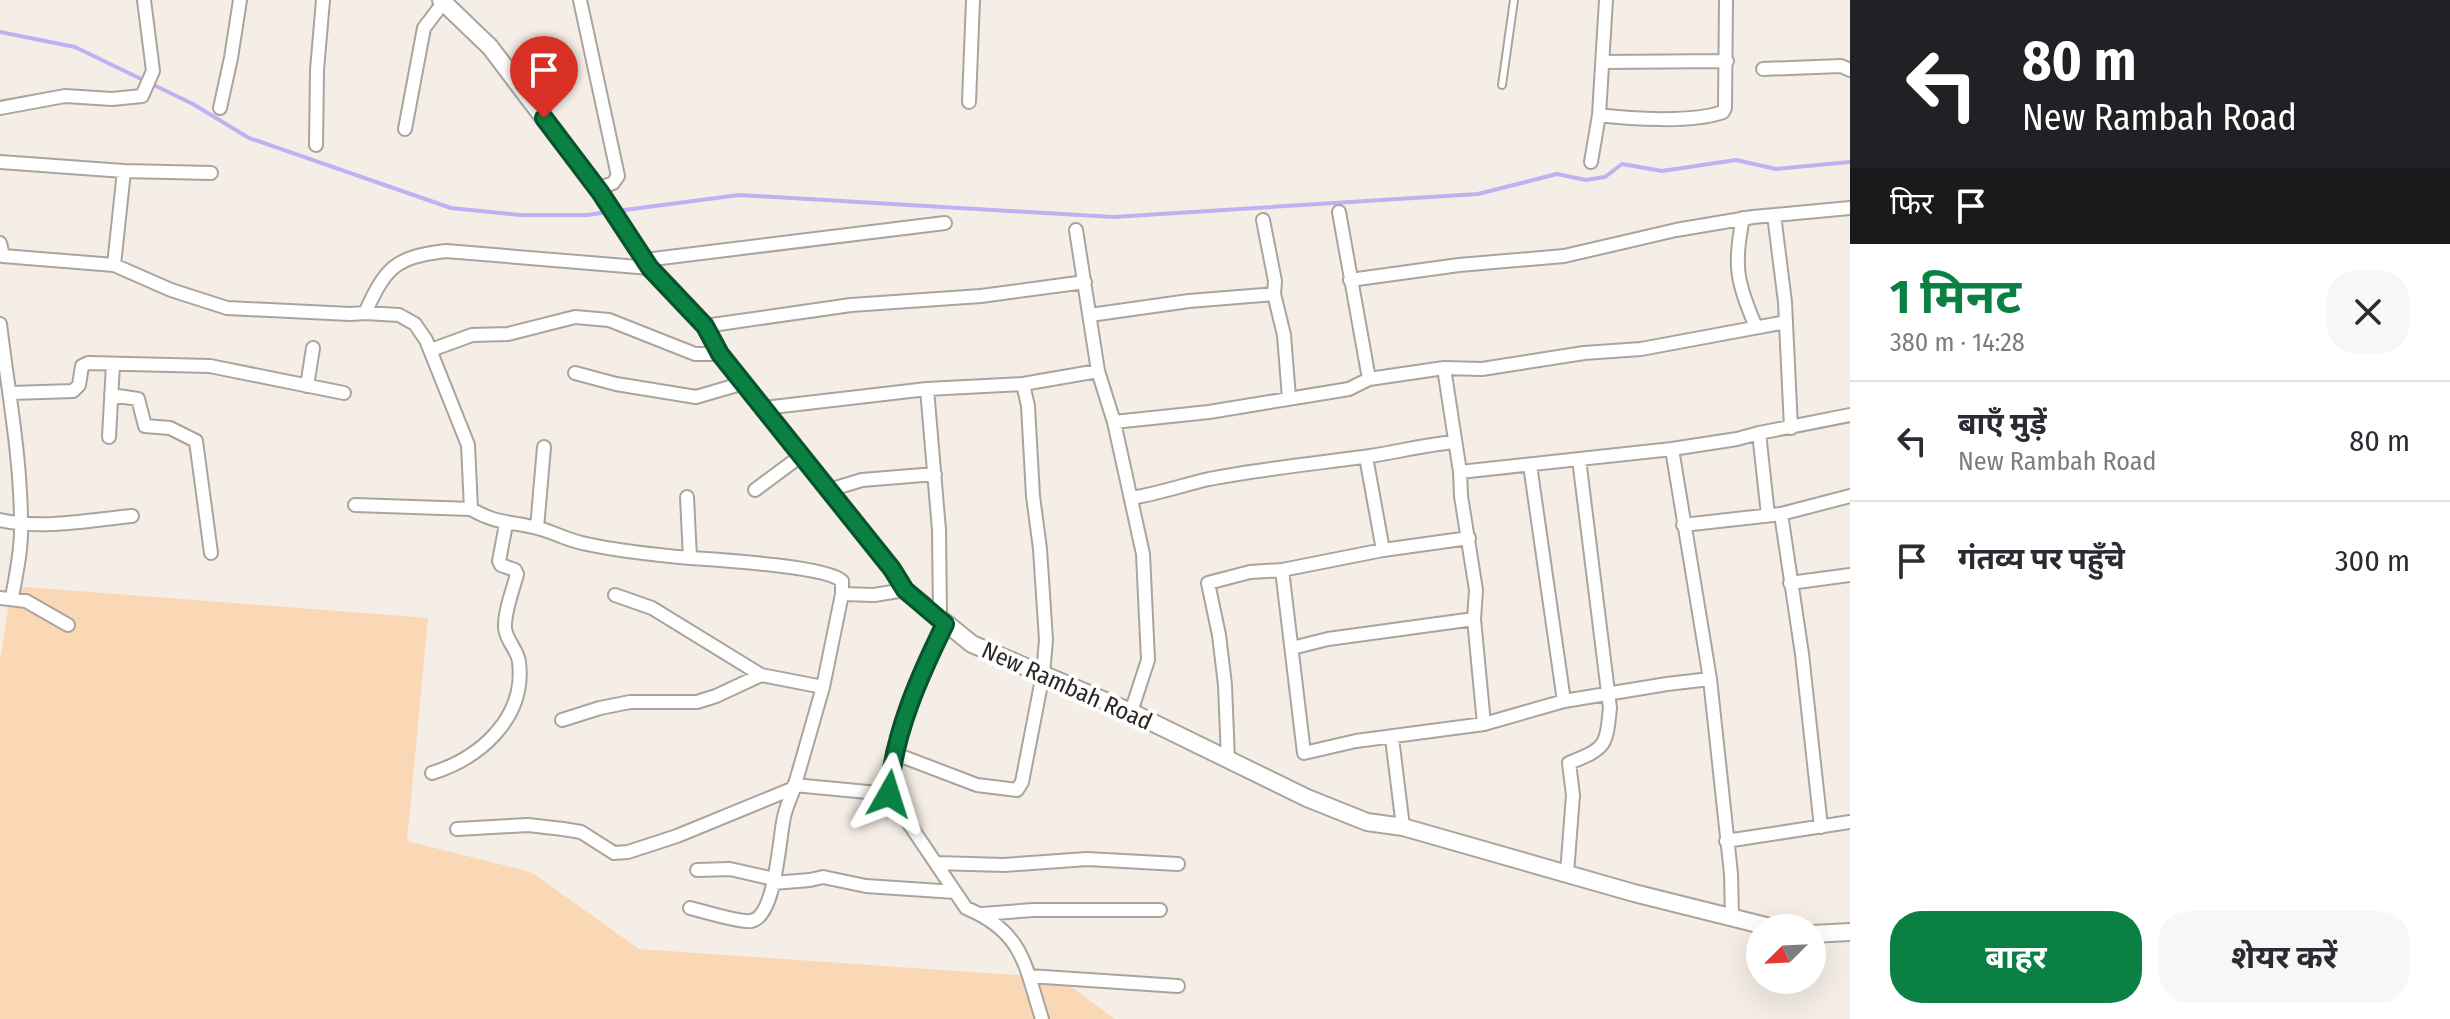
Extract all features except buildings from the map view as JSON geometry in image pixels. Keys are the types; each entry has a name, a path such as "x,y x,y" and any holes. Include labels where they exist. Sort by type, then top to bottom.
{"street":[{"path":"0,108 65,96 112,99 142,96 153,71 144,0"},
{"path":"220,108 240,0"},
{"path":"316,145 317,70 323,0"},
{"path":"580,0 618,176 613,183 599,190"},
{"path":"969,102 973,0"},
{"path":"1591,162 1599,115 1606,0"},
{"path":"1599,115 1627,119 1719,114 1725,108 1726,0"},
{"path":"405,129 424,28 442,1"},
{"name":"New Rambah Road","path":"442,1 490,47 599,190 648,264 705,326 720,354 892,569 905,590 972,644 1131,712 1228,760 1367,822 1403,827 1746,921"},
{"path":"1602,62 1727,61"},
{"path":"1763,69 1841,66 1850,70"},
{"path":"0,162 124,171 211,173"},
{"path":"114,265 124,171"},
{"path":"1350,280 1459,265 1564,256 1743,218 1850,208"},
{"path":"1339,212 1369,379"},
{"path":"1774,215 1786,322 1791,428"},
{"path":"1743,218 1736,253 1738,276 1756,327"},
{"path":"1263,220 1275,281 1274,294 1284,335 1289,398"},
{"path":"365,313 380,280 401,261 427,253 446,251 648,264 945,223"},
{"path":"1076,230 1098,371 1114,422 1143,554 1148,660 1131,712"},
{"path":"1,255 114,265 171,290 227,308 399,315 421,330 468,445 471,509"},
{"path":"705,326 851,305 981,296 1085,282"},
{"path":"1090,315 1189,301 1274,294"},
{"path":"431,350 472,335 508,334 575,317 609,320 695,354 720,354"},
{"path":"1114,422 1209,412 1349,389 1369,379 1444,368 1482,369 1584,353 1641,349 1786,322"},
{"path":"0,324 6,388 21,480 21,525 6,598 33,605 68,625"},
{"path":"307,386 313,348"},
{"path":"6,388 73,391 79,385 85,364 113,364 210,366 344,393"},
{"path":"109,437 113,364"},
{"path":"1444,368 1476,590 1474,619 1484,724"},
{"path":"764,408 927,389 1023,384 1098,371"},
{"path":"575,373 616,384 696,397 744,383"},
{"path":"893,753 977,785 1017,790 1022,782 1043,674 1046,640 1028,406 1023,384"},
{"path":"927,389 943,622 893,753 889,794 966,908 982,914 1014,941 1042,1019"},
{"path":"111,395 138,399 145,426 170,428 198,444 211,553"},
{"path":"1460,472 1672,449 1850,415"},
{"path":"1759,433 1802,654 1821,827"},
{"path":"1131,498 1283,466 1366,457 1421,445 1454,442"},
{"path":"537,528 544,447"},
{"path":"1672,449 1710,679 1732,918"},
{"path":"755,490 802,455"},
{"path":"1366,457 1383,550"},
{"path":"1567,873 1573,795 1569,763 1585,757 1607,741 1610,708 1579,459"},
{"path":"1530,465 1564,701"},
{"path":"829,490 862,480 935,474"},
{"path":"1683,525 1774,515 1850,496"},
{"path":"687,497 690,558"},
{"path":"355,505 471,509 506,524 537,528 578,543 621,551 778,566 829,575 842,581 823,687 806,752 784,814 774,881 767,902 759,917 753,921 690,908"},
{"path":"0,520 21,525 132,516"},
{"path":"432,773 452,767 493,738 505,723 517,696 520,663 505,625 517,574 499,561 506,524"},
{"path":"1228,760 1225,685 1208,583 1250,572 1282,570 1383,550 1469,538"},
{"path":"1282,570 1304,753 1356,741 1484,724 1564,701 1710,679"},
{"path":"1790,583 1850,575"},
{"path":"842,594 874,595 905,590"},
{"path":"615,595 652,608 761,675 823,687"},
{"path":"1292,648 1328,639 1474,619"},
{"path":"562,720 630,702 697,702 761,675"},
{"path":"1392,738 1403,827"},
{"path":"457,829 528,825 563,829 581,832 614,853 628,852 677,836 794,786 889,794"},
{"path":"1726,841 1850,822"},
{"path":"936,863 1004,865 1087,859 1178,864"},
{"path":"697,870 730,869 774,881 823,877 866,886 955,892"},
{"path":"982,914 1033,910 1160,910"},
{"path":"1826,933 1850,932"},
{"path":"1029,976 1178,986"}],"lane":[{"path":"1502,85 1514,0"}],"shaded area":[{"path":"12,586 428,618 407,841 531,872 639,949 1059,978 1115,1019 0,1019 0,659"}],"waterway":[{"path":"0,32 75,47 193,104 249,138 451,208 520,215 608,212"},
{"path":"617,211 739,195 1113,217 1478,194 1557,174 1586,180 1605,177 1622,164 1662,171 1736,160 1776,169 1850,162"}],"route":[{"path":"544,118 600,192 650,268 705,326 720,354 892,569 905,590 945,624 893,753 889,794"}]}
